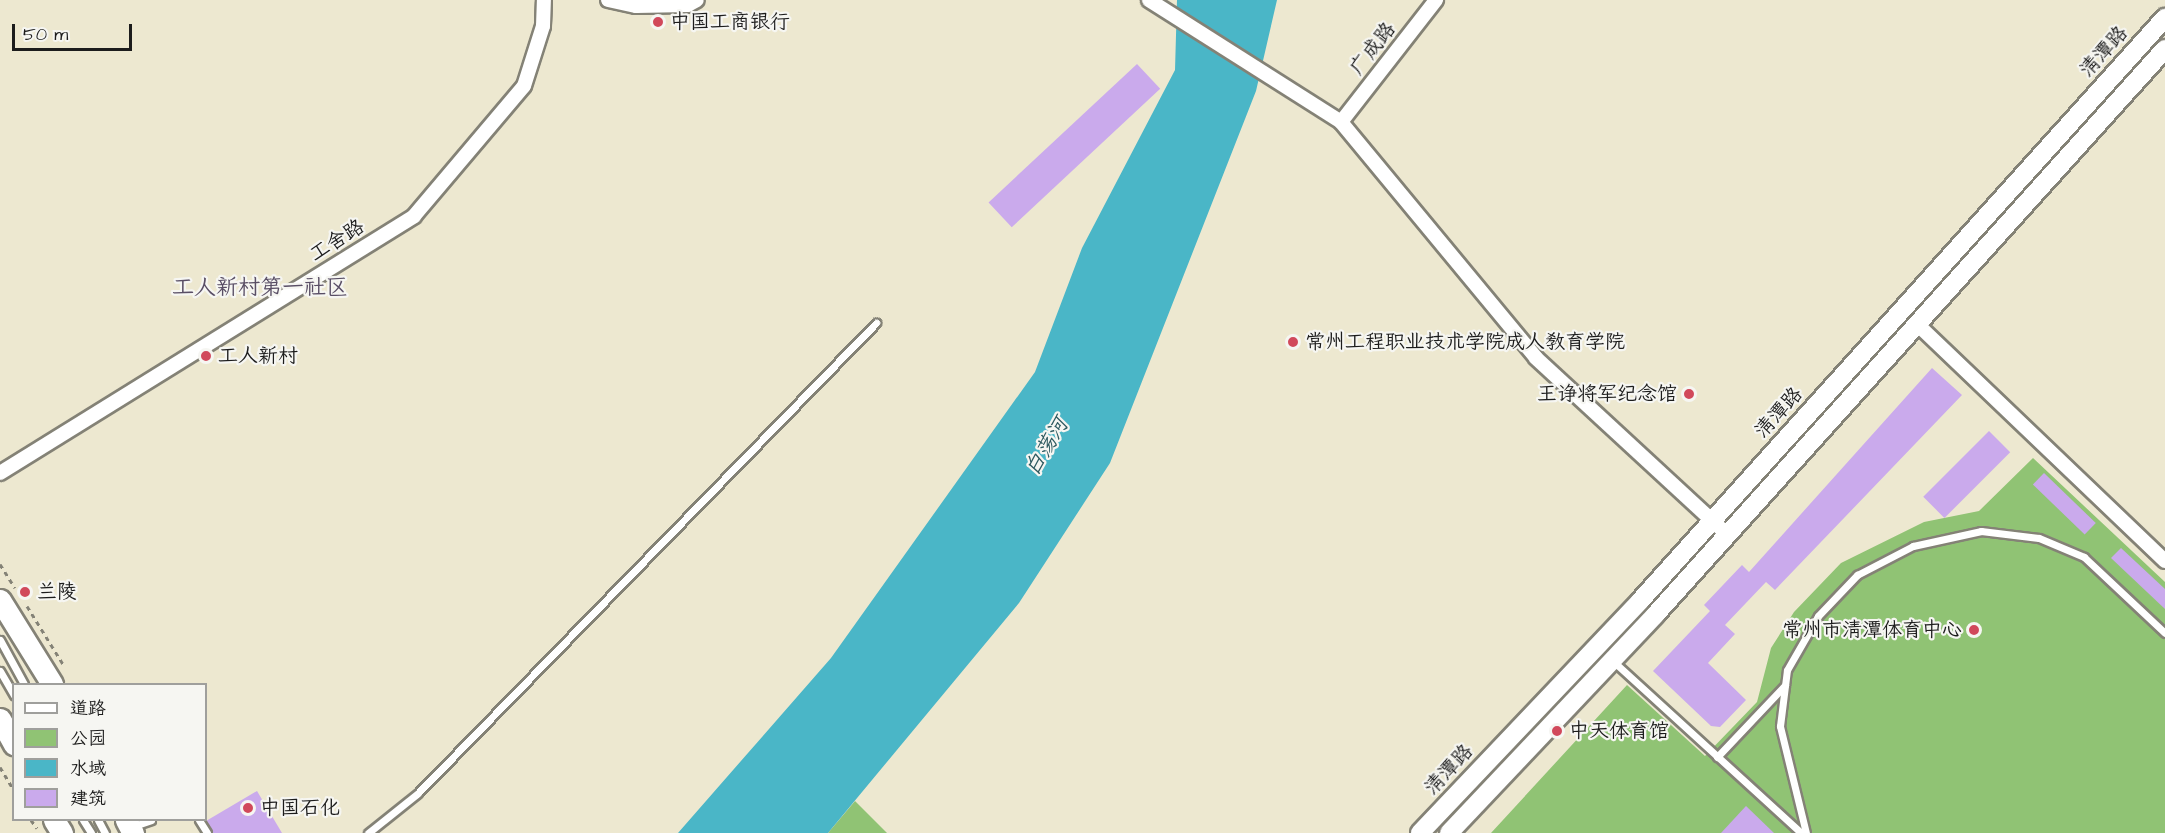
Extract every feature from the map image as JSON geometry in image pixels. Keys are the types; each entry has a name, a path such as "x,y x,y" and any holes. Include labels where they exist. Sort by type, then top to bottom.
{"main road":[{"name":"清潭路","path":"1420,833 1711,521 2165,18"},
{"path":"1449,833 1612,661 2165,50"},
{"path":"0,600 51,683"},
{"path":"0,718 12,740"}],"street":[{"name":"工舍路","path":"0,473 414,216 524,86 543,26 544,0"},
{"path":"608,0 636,6 688,5 697,0"},
{"name":"广成路","path":"1341,122 1436,0"},
{"path":"1153,2 1341,122 1536,358 1711,521 1728,534"},
{"path":"1917,324 2165,561"}],"lane":[{"path":"368,833 417,794 876,323"},
{"path":"1806,833 1780,726 1786,670 1818,616 1857,575 1913,546 1981,531 2039,538 2084,557 2165,633"},
{"path":"0,640 23,683"},
{"path":"1612,661 1801,833"},
{"path":"0,670 12,691"},
{"path":"1717,757 1785,685"},
{"path":"130,827 146,821"}],"path":[{"path":"0,767 12,787"}],"green space":[{"name":"常州市清潭体育中心","path":"2033,458 2165,582 2165,833 1491,833 1627,685 1705,756 1757,702 1771,648 1794,612 1841,563 1924,522 1979,511"},
{"path":"855,801 887,833 828,833"}],"water":[{"name":"白荡河","path":"1177,0 1277,0 1256,91 1110,463 1019,603 828,833 678,833 831,658 1035,372 1082,248 1175,70"}],"building":[{"path":"1137,64 1160,89 1012,227 989,202"},
{"path":"1932,368 1962,395 1775,590 1766,582 1725,625 1735,634 1708,663 1746,700 1720,727 1711,726 1653,671 1710,611 1704,605 1742,565 1749,572"},
{"path":"1989,431 2010,452 1944,518 1923,497"},
{"path":"2044,473 2096,523 2085,535 2033,485"},
{"path":"2121,548 2165,589 2165,609 2111,558"},
{"name":"中国石化","path":"257,791 282,833 213,833 207,820"},
{"path":"1746,806 1774,833 1721,833"}],"place":[{"name":"中国工商银行","path":"658,22"},
{"name":"常州工程职业技术学院成人教育学院","path":"1293,342"},
{"name":"工人新村","path":"206,356"},
{"name":"王诤将军纪念馆","path":"1689,394"},
{"name":"兰陵","path":"25,592"},
{"name":"常州市清潭体育中心","path":"1974,630"},
{"name":"中天体育馆","path":"1557,731"},
{"name":"中国石化","path":"248,808"}],"district":[{"name":"工人新村第一社区","path":"260,288"}]}
